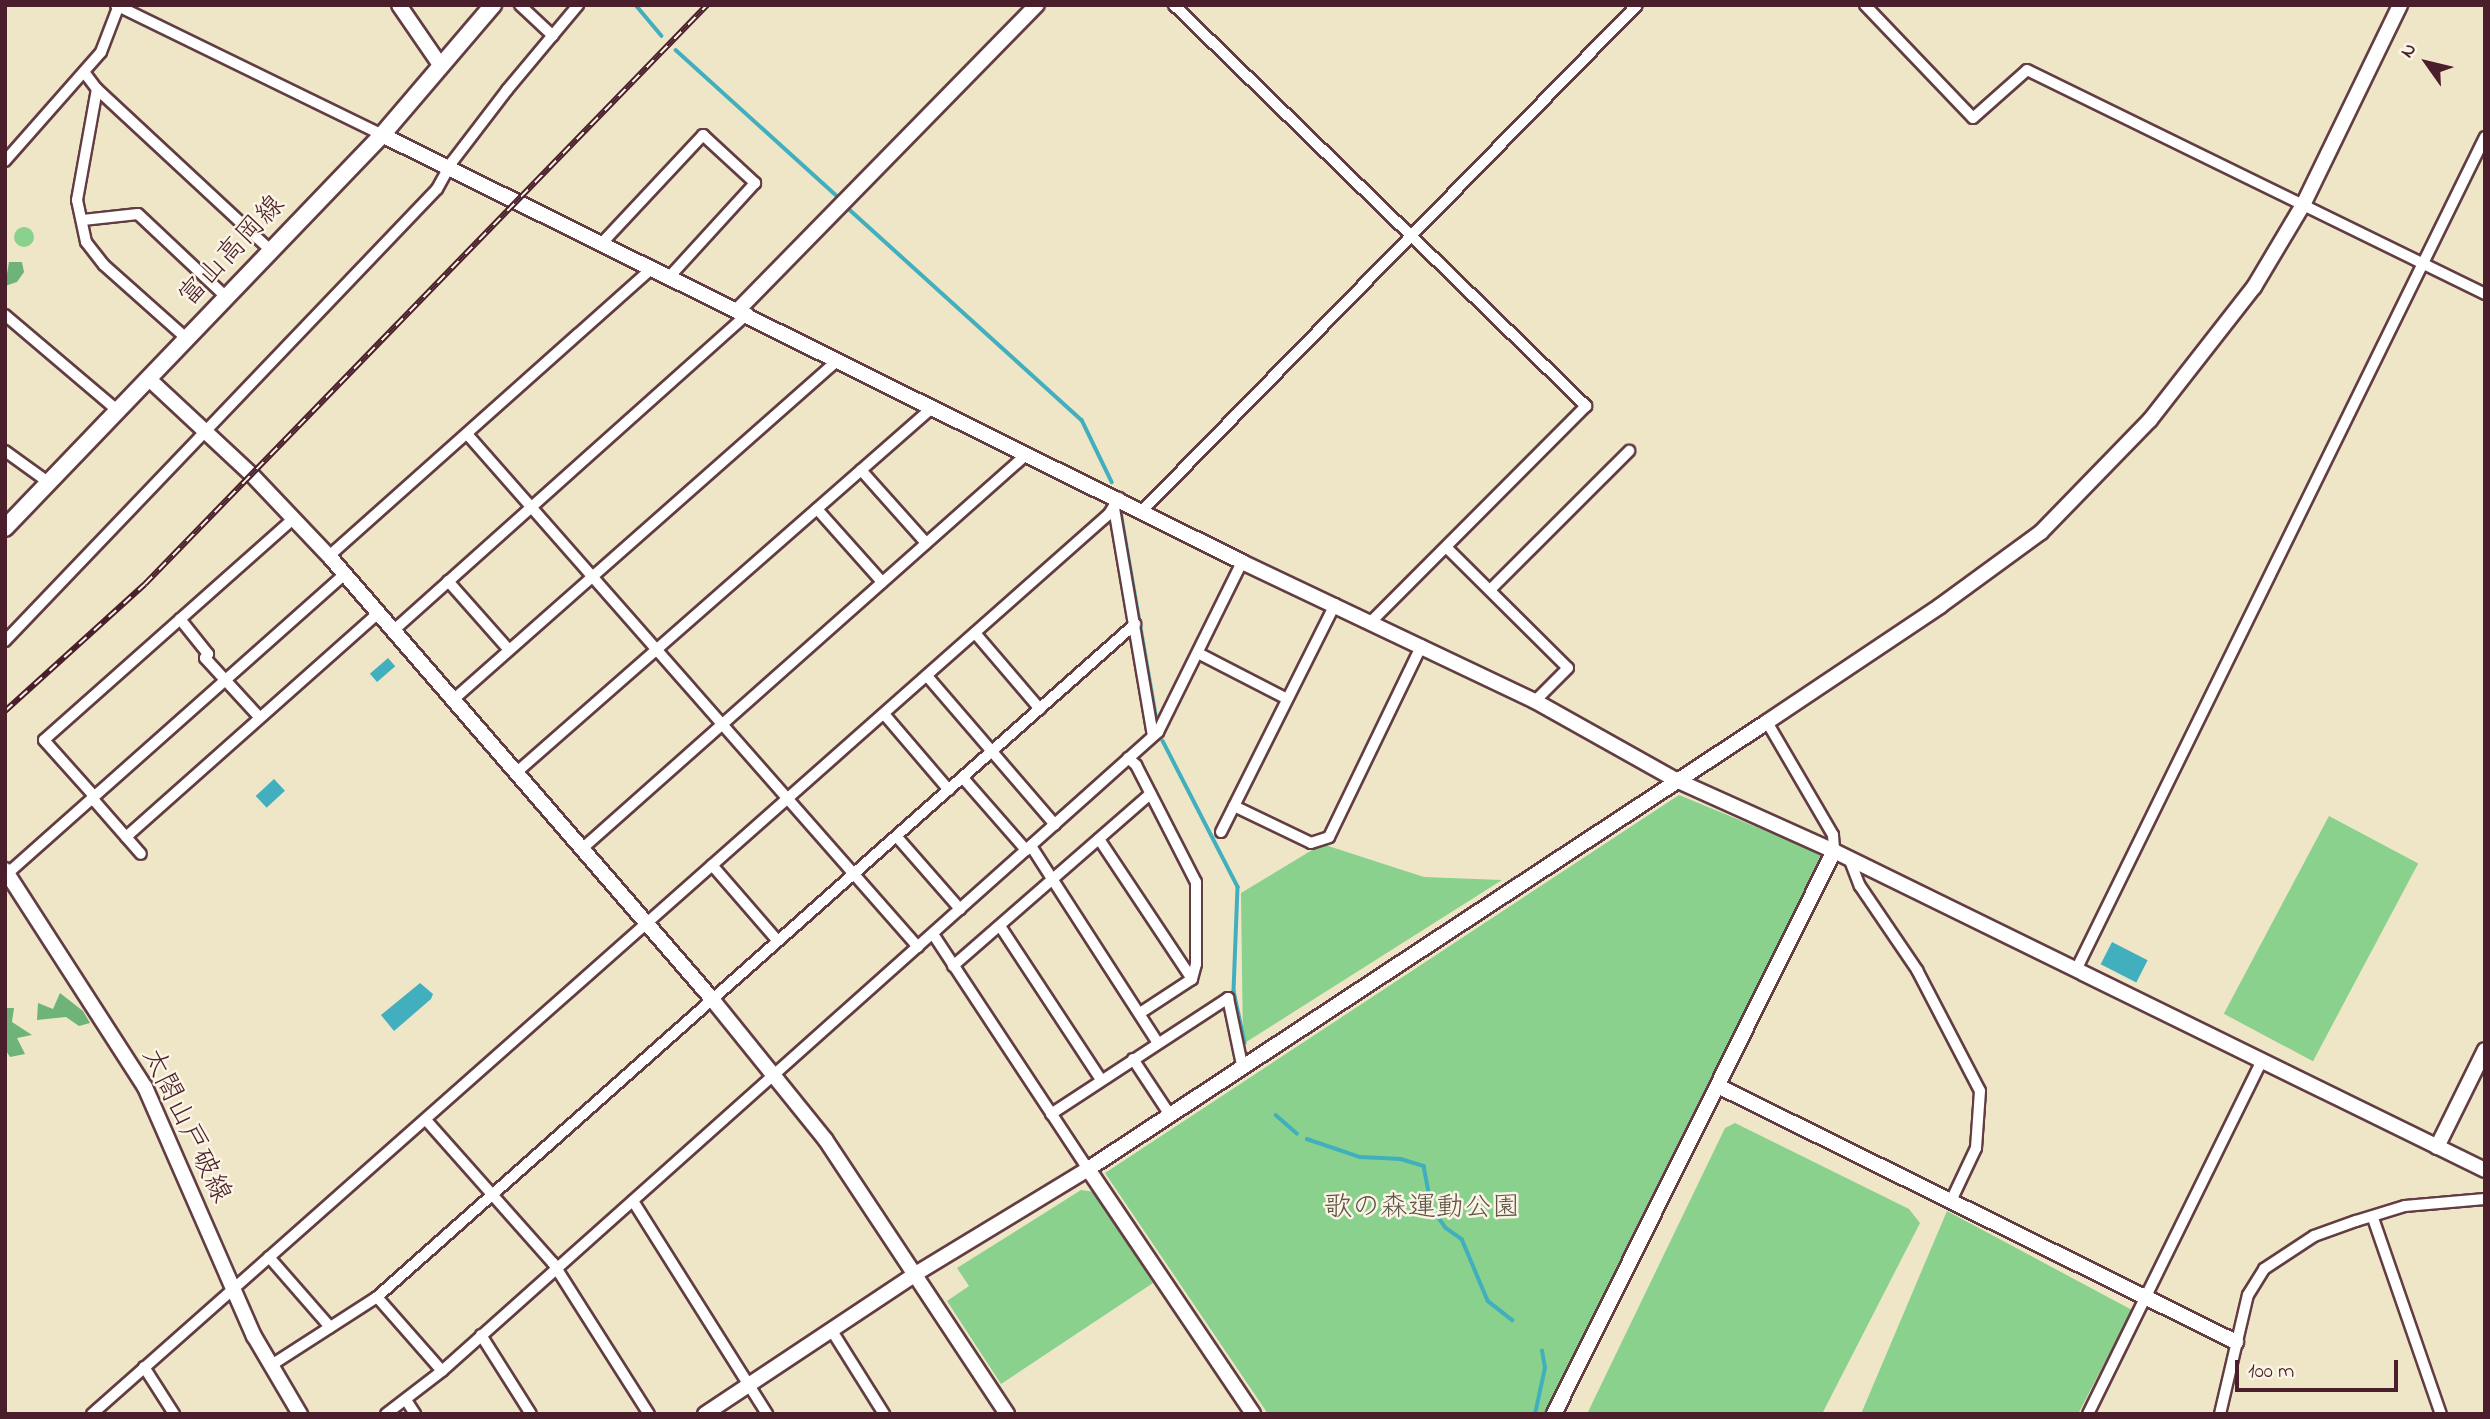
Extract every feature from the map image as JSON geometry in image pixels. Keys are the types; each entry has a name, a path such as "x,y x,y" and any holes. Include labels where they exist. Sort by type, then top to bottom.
{"main road":[{"name":"富山高岡線","path":"5,528 382,135 493,5"}],"street":[{"path":"399,5 441,66"},
{"path":"520,5 553,36"},
{"path":"5,641 437,190 450,167 578,5"},
{"path":"394,629 531,508 743,312 1037,5"},
{"path":"1174,5 1586,406 1372,621"},
{"path":"1141,512 1637,5"},
{"path":"705,1414 917,1273 1088,1169 1242,1065 1767,722 1940,607 2041,532 2104,472 2253,287 2304,203 2400,5"},
{"path":"5,161 101,52 118,6 743,312 1027,454 1116,503 1141,512 1242,562 1372,621 1535,701 1676,780 1834,851 2485,1170"},
{"path":"1869,7 1973,118 2027,70 2304,203 2485,294"},
{"path":"84,72 97,89 270,250"},
{"path":"97,89 77,200 86,242 104,265 187,339"},
{"path":"601,243 703,135 755,183 670,276"},
{"path":"2076,970 2485,136"},
{"path":"83,220 138,214 226,297"},
{"path":"329,556 652,268"},
{"path":"5,315 117,410"},
{"path":"454,699 838,360"},
{"path":"149,379 329,556 584,847 712,999 825,1139 917,1273 1007,1414"},
{"path":"518,771 657,652 933,407"},
{"path":"467,434 918,947"},
{"path":"5,451 48,482"},
{"path":"1490,590 1629,451"},
{"path":"584,847 1027,454"},
{"path":"862,470 926,543"},
{"path":"1116,503 1153,736"},
{"path":"92,1414 927,676 1116,503"},
{"path":"817,509 882,582"},
{"path":"141,854 44,740 293,519"},
{"path":"1447,548 1568,667 1535,701"},
{"path":"386,1414 442,1371 1153,736 1198,653 1242,562"},
{"path":"6,872 344,575"},
{"path":"448,581 509,650"},
{"path":"1221,832 1335,604"},
{"path":"126,837 379,612"},
{"path":"180,618 224,680 259,717"},
{"path":"270,1366 377,1297 1135,624"},
{"path":"975,633 1040,709"},
{"path":"1234,806 1311,843 1329,837 1422,645"},
{"path":"1198,653 1287,699"},
{"path":"927,676 1055,825"},
{"path":"884,714 949,790"},
{"path":"1554,1414 1834,851 1833,835 1767,722"},
{"path":"1128,758 1136,765 1196,882 1196,964 1192,979 1140,1013"},
{"path":"963,778 1028,848 1053,880 1158,1043"},
{"path":"953,966 1150,794"},
{"path":"897,837 960,909"},
{"path":"1098,839 1192,979"},
{"path":"1849,859 1860,886 1917,970 1980,1091 1976,1148 1951,1201"},
{"path":"712,865 777,940"},
{"name":"太閤山戸破線","path":"6,872 145,1087 233,1289 270,1366 300,1414"},
{"path":"1000,926 1101,1080"},
{"path":"933,934 1253,1414"},
{"path":"1051,1114 1228,998 1242,1065"},
{"path":"2437,1147 2485,1050"},
{"path":"1133,1059 1170,1115"},
{"path":"2088,1414 2142,1299 2262,1061"},
{"path":"1718,1086 2142,1299 2236,1342"},
{"path":"426,1120 556,1269 649,1414"},
{"path":"2220,1414 2248,1295 2264,1269 2314,1236 2406,1206 2485,1199"},
{"path":"633,1201 767,1414"},
{"path":"2373,1218 2441,1414"},
{"path":"269,1257 330,1327"},
{"path":"377,1297 442,1371"},
{"path":"832,1331 884,1414"},
{"path":"481,1335 531,1414"},
{"path":"144,1367 174,1414"},
{"path":"406,1400 415,1414"}],"green space":[{"path":"20,227 28,227 34,237 28,247 20,247 14,241 14,233"},
{"path":"9,262 22,262 24,272 17,282 5,286"},
{"name":"歌の森運動公園","path":"1679,795 1824,855 1550,1414 1268,1414 1105,1173"},
{"path":"2329,816 2418,863 2313,1061 2224,1014"},
{"path":"1322,844 1424,877 1502,880 1243,1044 1241,893"},
{"path":"60,993 83,1011 90,1023 79,1026 66,1017 37,1020 38,1003 53,1009"},
{"path":"5,1008 14,1008 12,1022 32,1035 17,1038 25,1054 10,1057 5,1049"},
{"path":"1735,1123 1909,1209 1920,1223 1822,1414 1587,1414 1725,1128"},
{"path":"1081,1190 1095,1192 1153,1283 1001,1384 947,1301 969,1286 957,1268"},
{"path":"1947,1211 2132,1310 2078,1414 1861,1414"}],"water":[{"path":"388,658 395,666 377,682 370,674"},
{"path":"274,779 285,791 267,808 256,796"},
{"path":"2112,942 2148,960 2136,982 2101,964"},
{"path":"420,983 433,994 431,999 394,1031 381,1015"}],"waterway":[{"path":"636,5 662,36"},
{"path":"676,50 839,198"},
{"path":"849,209 1082,420 1112,482"},
{"path":"1121,512 1156,715"},
{"path":"1163,741 1238,887 1234,991 1245,1043"},
{"path":"1276,1115 1297,1133"},
{"path":"1307,1139 1360,1157 1401,1159 1424,1166 1432,1208 1446,1228 1462,1239 1488,1301 1512,1320"},
{"path":"1535,1414 1545,1368 1542,1351"}],"railway":[{"path":"5,711 145,584 707,5"}]}
